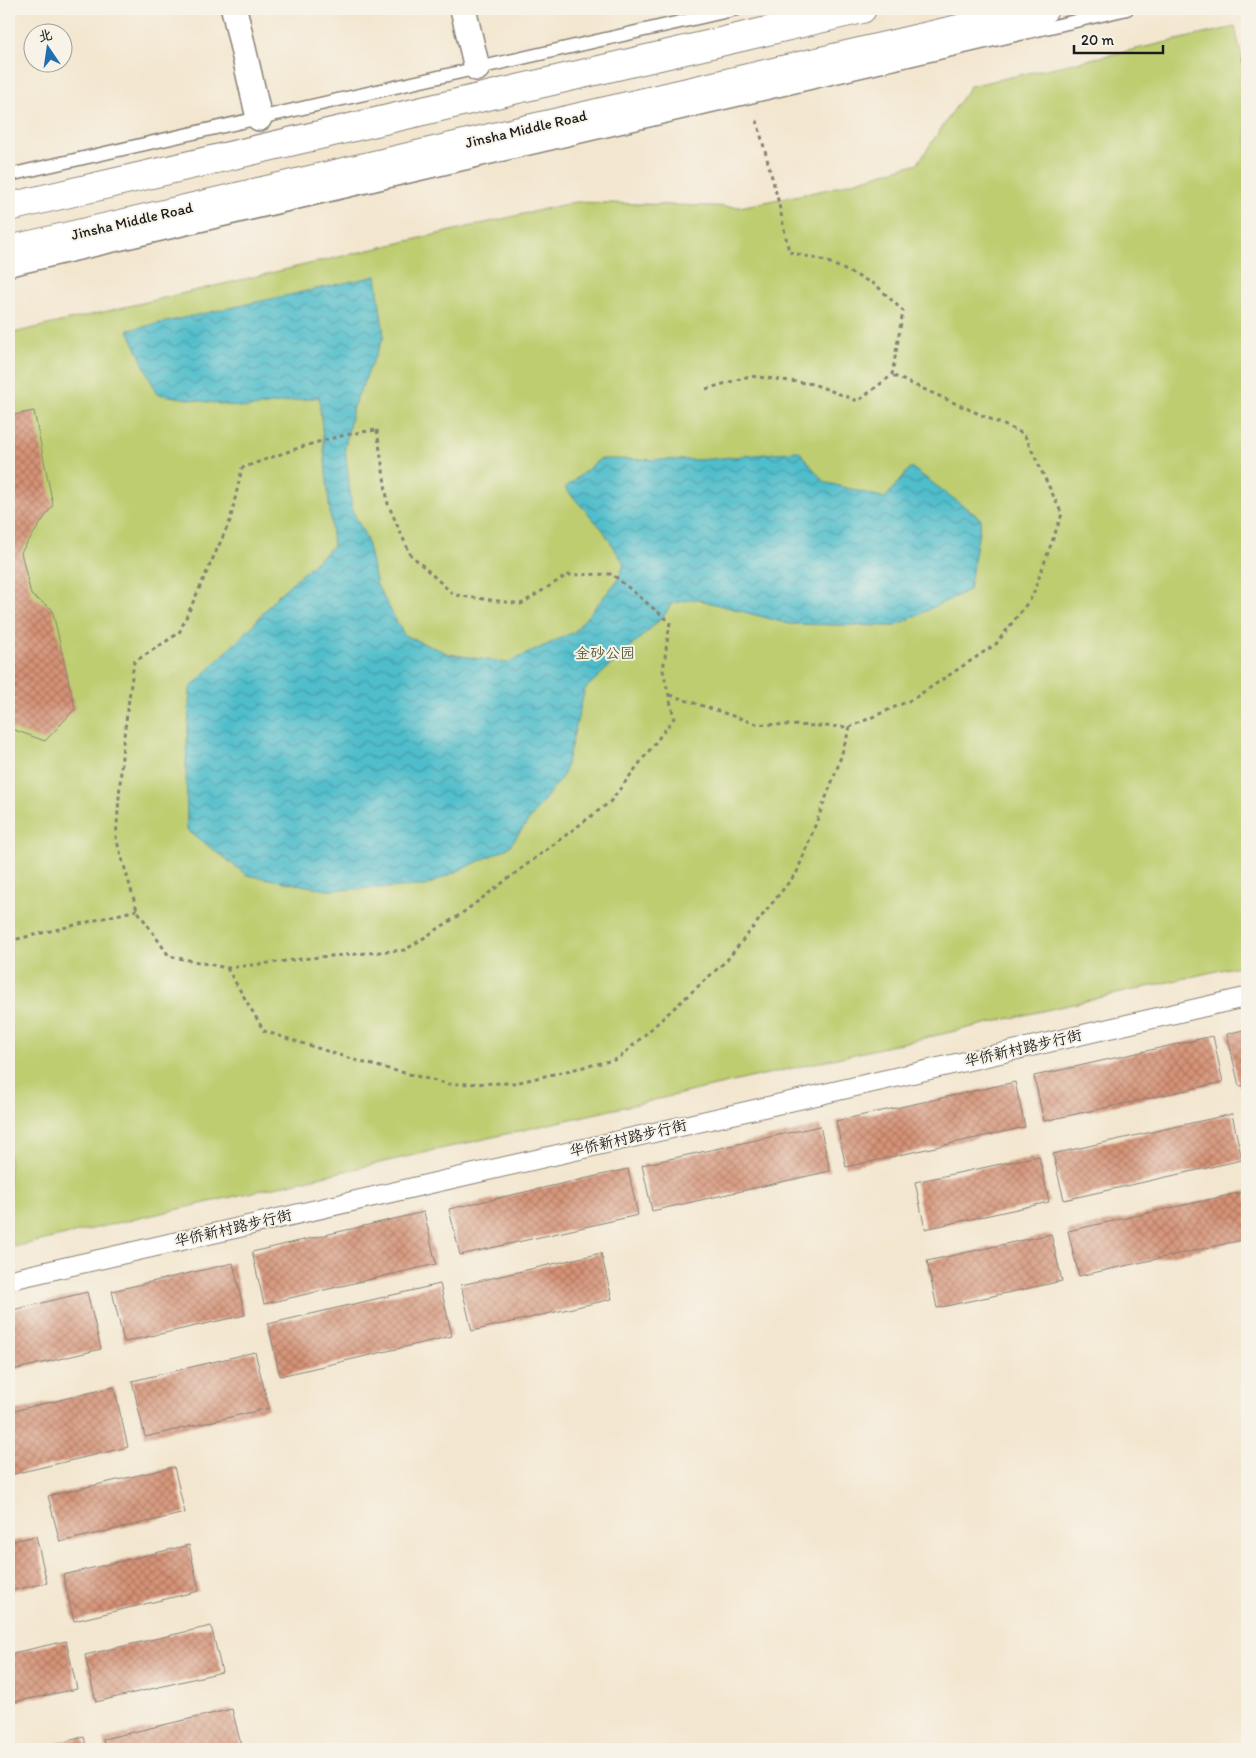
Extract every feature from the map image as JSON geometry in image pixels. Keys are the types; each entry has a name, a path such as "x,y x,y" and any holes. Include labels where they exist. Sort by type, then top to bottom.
{"main road":[{"path":"9,207 862,9"},
{"name":"Jinsha Middle Road","path":"9,250 1044,9"}],"street":[{"path":"234,9 259,118"},
{"path":"463,9 477,68"},
{"name":"华侨新村路步行街","path":"9,1280 1247,997"}],"lane":[{"path":"9,175 737,9"},
{"path":"9,270 1127,9"}],"path":[{"path":"706,389 750,376 813,384 858,401 892,375 903,311 876,285 826,261 789,252 778,200 750,97"},
{"path":"669,695 758,724 850,727 913,699 996,644 1032,597 1062,514 1024,434 892,375"},
{"path":"377,430 388,504 410,554 454,595 521,604 567,575 612,574 670,622 663,670 674,718 610,802 462,914 405,950 319,957 227,968 169,956 137,910 116,838 123,743 134,662 179,633 230,521 242,468 317,441 352,433 377,430"},
{"path":"227,968 264,1031 361,1062 448,1084 515,1083 618,1059 726,960 797,872 838,769 850,727"},
{"path":"9,941 137,910"}],"green space":[{"name":"金砂公园","path":"1235,27 1247,81 1247,964 9,1248 9,334 575,202 740,207 829,189 918,163 970,86"}],"water":[{"path":"376,276 384,336 353,407 345,448 352,510 366,537 377,585 404,635 449,654 507,663 574,632 617,581 624,564 603,530 565,488 600,459 699,460 799,451 824,482 885,498 911,467 981,519 969,590 895,626 789,624 696,599 672,603 664,616 585,689 564,774 508,848 425,886 328,890 247,875 187,830 186,764 190,688 253,625 277,596 333,546 319,397 246,408 157,394 128,330"}],"building":[{"path":"1247,55 1247,78 1246,78 1242,57"},
{"path":"34,411 53,505 21,552 31,595 52,609 75,709 45,741 9,728 9,416"},
{"path":"1247,1029 1247,1085 1239,1086 1227,1034"},
{"path":"1213,1036 1223,1082 1044,1121 1034,1076"},
{"path":"1015,1082 1025,1127 846,1167 836,1121"},
{"path":"1232,1114 1242,1160 1064,1200 1053,1154"},
{"path":"820,1126 830,1171 652,1211 642,1165"},
{"path":"1039,1156 1049,1202 925,1229 915,1182"},
{"path":"628,1169 638,1215 460,1255 449,1209"},
{"path":"1247,1191 1247,1239 1079,1276 1068,1231"},
{"path":"424,1212 436,1264 264,1304 252,1252"},
{"path":"1051,1234 1062,1281 937,1308 927,1261"},
{"path":"601,1253 612,1299 472,1331 461,1285"},
{"path":"233,1263 245,1315 124,1342 112,1291"},
{"path":"440,1284 452,1336 280,1376 268,1324"},
{"path":"87,1292 101,1349 9,1371 9,1311"},
{"path":"255,1352 269,1408 145,1437 132,1381"},
{"path":"114,1387 128,1447 9,1475 9,1412"},
{"path":"174,1467 185,1513 60,1542 48,1496"},
{"path":"36,1536 47,1583 9,1591 9,1542"},
{"path":"189,1545 199,1591 74,1621 63,1575"},
{"path":"211,1626 222,1672 96,1702 85,1655"},
{"path":"66,1641 77,1689 9,1703 9,1654"},
{"path":"232,1709 242,1749 105,1749 103,1739"},
{"path":"84,1737 87,1749 37,1749 37,1748"}]}
